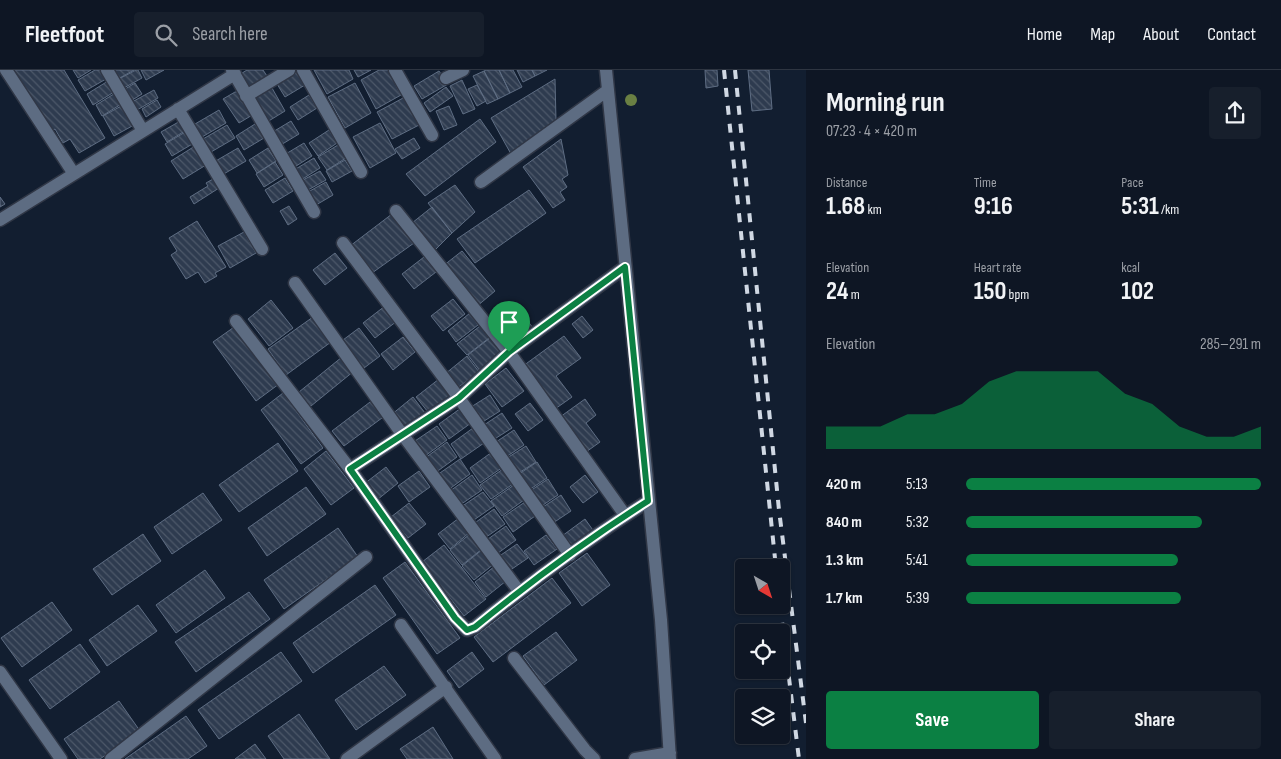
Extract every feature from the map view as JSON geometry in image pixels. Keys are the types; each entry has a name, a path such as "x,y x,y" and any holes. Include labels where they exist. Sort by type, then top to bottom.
{"street":[{"path":"6,70 74,174"},
{"path":"107,70 143,131"},
{"path":"246,96 289,70"},
{"path":"303,70 361,172"},
{"path":"395,70 432,135"},
{"path":"446,78 463,70"},
{"path":"606,70 661,620 670,756 635,759"},
{"path":"0,220 178,109 233,72 314,212"},
{"path":"481,182 608,90"},
{"path":"178,109 262,249"},
{"path":"396,211 509,352 625,515"},
{"path":"343,243 459,398 570,555"},
{"path":"350,469 459,398 509,352 625,267"},
{"path":"295,283 402,434 519,591"},
{"path":"236,321 350,469 455,618 467,630 475,627 519,591 625,515 648,501"},
{"path":"111,759 366,557"},
{"path":"401,625 495,759"},
{"path":"514,658 594,759"},
{"path":"0,672 61,759"},
{"path":"347,759 446,687"}],"building":[{"path":"14,70 64,70 105,138 79,153 70,139 63,143 55,129 50,132"},
{"path":"73,70 91,70 78,78"},
{"path":"95,70 100,70 106,79 85,91 78,80"},
{"path":"113,70 134,70 116,80"},
{"path":"138,70 142,78 122,89 117,80"},
{"path":"141,70 164,70 146,80"},
{"path":"247,70 263,70 267,76 247,88 239,75"},
{"path":"314,70 349,70 353,79 327,94"},
{"path":"354,70 371,70 358,77"},
{"path":"379,70 388,70 401,95 376,109 361,80"},
{"path":"499,70 510,93 498,99 484,71"},
{"path":"499,70 513,70 522,87 510,93"},
{"path":"517,70 532,70 535,76 523,82"},
{"path":"532,70 547,70 535,76"},
{"path":"705,70 717,70 718,86 706,88"},
{"path":"748,70 769,70 772,109 752,111"},
{"path":"439,71 448,84 422,99 414,86"},
{"path":"484,71 498,99 487,104 473,76"},
{"path":"297,72 305,85 285,97 277,84"},
{"path":"555,79 556,121 511,154 491,118"},
{"path":"462,80 475,109 463,114 450,86"},
{"path":"108,81 114,92 93,105 87,94"},
{"path":"135,83 142,94 129,102 122,91"},
{"path":"355,83 371,113 345,128 328,97"},
{"path":"477,85 486,101 477,106 468,89"},
{"path":"446,87 453,96 430,112 424,103"},
{"path":"272,88 285,111 267,122 254,98"},
{"path":"154,90 158,98 137,110 132,102"},
{"path":"117,92 123,103 102,116 96,105"},
{"path":"235,92 240,92 254,114 239,123 223,99"},
{"path":"309,95 317,108 298,120 290,107"},
{"path":"405,97 419,125 392,139 377,112"},
{"path":"157,100 161,107 146,117 142,109"},
{"path":"123,105 134,125 114,136 103,116"},
{"path":"449,106 457,125 444,130 436,111"},
{"path":"219,110 226,123 202,137 195,124"},
{"path":"480,119 496,142 425,196 406,174"},
{"path":"182,120 188,129 167,142 161,132"},
{"path":"291,121 299,134 279,146 271,133"},
{"path":"380,123 396,153 370,168 353,137"},
{"path":"255,124 264,138 244,150 236,136"},
{"path":"227,125 235,138 211,152 203,139"},
{"path":"329,130 337,143 318,156 309,143"},
{"path":"187,131 194,143 172,156 165,144"},
{"path":"414,138 420,148 402,159 395,149"},
{"path":"561,139 568,175 562,179 567,187 560,192 565,200 553,208 523,167"},
{"path":"304,143 312,156 293,168 284,155"},
{"path":"338,145 346,158 327,170 318,157"},
{"path":"195,146 206,165 183,179 171,161"},
{"path":"238,148 246,161 222,175 214,162"},
{"path":"268,148 276,161 257,173 249,160"},
{"path":"314,158 320,168 301,180 294,170"},
{"path":"345,160 352,171 332,182 326,171"},
{"path":"275,162 283,175 264,187 256,174"},
{"path":"320,171 326,180 308,190 303,180"},
{"path":"285,178 293,191 273,203 265,190"},
{"path":"213,179 219,188 194,204 190,197 208,186 206,183"},
{"path":"326,182 333,195 316,205 308,192"},
{"path":"455,185 475,212 452,233 428,203"},
{"path":"529,190 546,213 475,263 457,239"},
{"path":"0,197 5,204 0,207"},
{"path":"289,206 297,219 288,225 280,211"},
{"path":"432,207 452,233 433,252 412,223"},
{"path":"392,214 414,243 372,273 350,246"},
{"path":"197,221 226,267 215,273 217,276 205,283 198,272 186,279 171,255 177,251 169,238"},
{"path":"244,232 256,253 230,268 218,246"},
{"path":"462,251 495,291 476,307 443,266"},
{"path":"335,253 347,268 325,285 313,270"},
{"path":"424,257 436,272 414,289 402,274"},
{"path":"453,299 465,314 443,331 431,316"},
{"path":"271,300 293,328 269,346 248,319"},
{"path":"385,306 397,321 375,338 363,323"},
{"path":"521,312 533,328 511,345 499,330"},
{"path":"470,313 478,325 456,342 448,331"},
{"path":"582,316 593,330 583,338 572,324"},
{"path":"313,317 331,342 286,375 268,349"},
{"path":"237,325 279,384 256,401 213,342"},
{"path":"480,326 489,338 467,355 457,344"},
{"path":"359,328 380,356 360,371 339,343"},
{"path":"564,336 581,358 556,376 572,397 555,409 523,366"},
{"path":"403,337 415,352 393,370 381,354"},
{"path":"490,338 502,353 480,371 468,355"},
{"path":"467,356 479,372 456,389 445,374"},
{"path":"342,357 354,371 311,406 299,392"},
{"path":"506,368 524,391 502,407 485,384"},
{"path":"439,379 451,395 428,412 416,397"},
{"path":"283,393 323,448 301,464 261,410"},
{"path":"490,395 500,411 481,423 471,407"},
{"path":"413,397 425,413 403,430 391,415"},
{"path":"374,399 386,415 344,446 332,431"},
{"path":"585,399 596,415 586,423 600,442 586,452 560,417"},
{"path":"530,403 543,420 528,431 515,414"},
{"path":"461,408 471,423 449,439 439,424"},
{"path":"502,413 512,428 493,440 484,425"},
{"path":"437,426 447,440 425,456 415,441"},
{"path":"473,428 484,443 461,459 451,444"},
{"path":"514,430 524,445 506,457 496,442"},
{"path":"447,442 457,457 435,473 425,458"},
{"path":"278,443 298,471 239,512 219,485"},
{"path":"526,446 536,462 517,474 507,458"},
{"path":"326,451 354,488 331,505 304,469"},
{"path":"492,452 503,467 480,483 470,468"},
{"path":"460,459 470,474 448,490 437,475"},
{"path":"537,462 547,478 529,490 519,474"},
{"path":"386,467 398,483 377,500 364,484"},
{"path":"503,469 513,484 491,499 480,485"},
{"path":"419,471 430,487 409,502 398,486"},
{"path":"472,475 482,490 460,505 450,491"},
{"path":"585,475 598,492 583,503 570,487"},
{"path":"548,479 558,495 540,507 530,491"},
{"path":"514,485 524,500 502,516 491,501"},
{"path":"306,487 326,514 267,556 248,528"},
{"path":"483,492 494,506 471,522 461,507"},
{"path":"203,493 222,520 172,554 154,527"},
{"path":"561,495 571,511 553,523 543,507"},
{"path":"525,502 535,516 513,532 503,517"},
{"path":"409,503 426,524 408,538 391,517"},
{"path":"494,509 505,524 482,540 472,525"},
{"path":"459,518 470,532 450,549 438,534"},
{"path":"585,519 595,533 572,550 562,536"},
{"path":"506,526 516,540 494,556 484,542"},
{"path":"338,528 358,557 284,609 264,580"},
{"path":"143,534 161,561 112,595 93,569"},
{"path":"470,534 482,549 462,565 450,550"},
{"path":"546,535 557,549 534,565 524,551"},
{"path":"517,544 528,558 509,571 498,557"},
{"path":"444,545 486,599 464,616 422,562"},
{"path":"483,549 494,564 474,580 462,566"},
{"path":"587,553 610,585 582,606 559,573"},
{"path":"405,562 460,638 437,654 383,578"},
{"path":"495,566 506,581 486,597 475,582"},
{"path":"205,570 225,598 176,633 156,605"},
{"path":"552,578 571,603 493,662 474,637"},
{"path":"375,585 396,615 313,673 293,643"},
{"path":"249,592 270,619 196,672 175,642"},
{"path":"52,602 72,630 22,667 1,638"},
{"path":"138,605 157,631 107,666 89,640"},
{"path":"556,632 577,660 544,685 523,656"},
{"path":"80,644 100,672 50,709 29,680"},
{"path":"281,652 302,681 219,739 198,710"},
{"path":"472,652 484,669 459,688 447,671"},
{"path":"384,666 406,695 356,730 335,700"},
{"path":"119,701 140,731 100,759 78,759 64,739"},
{"path":"299,714 330,759 284,759 268,736"},
{"path":"186,716 207,746 188,759 125,759"},
{"path":"433,727 453,759 407,759 400,749"},
{"path":"255,744 266,759 235,759"}],"railway":[{"path":"724,70 775,559"},
{"path":"735,70 779,510 806,723"},
{"path":"781,614 799,759"}],"route":[{"path":"625,267 648,501 625,515 519,591 475,627 467,630 455,618 350,469 459,398 509,352 625,267"}]}
